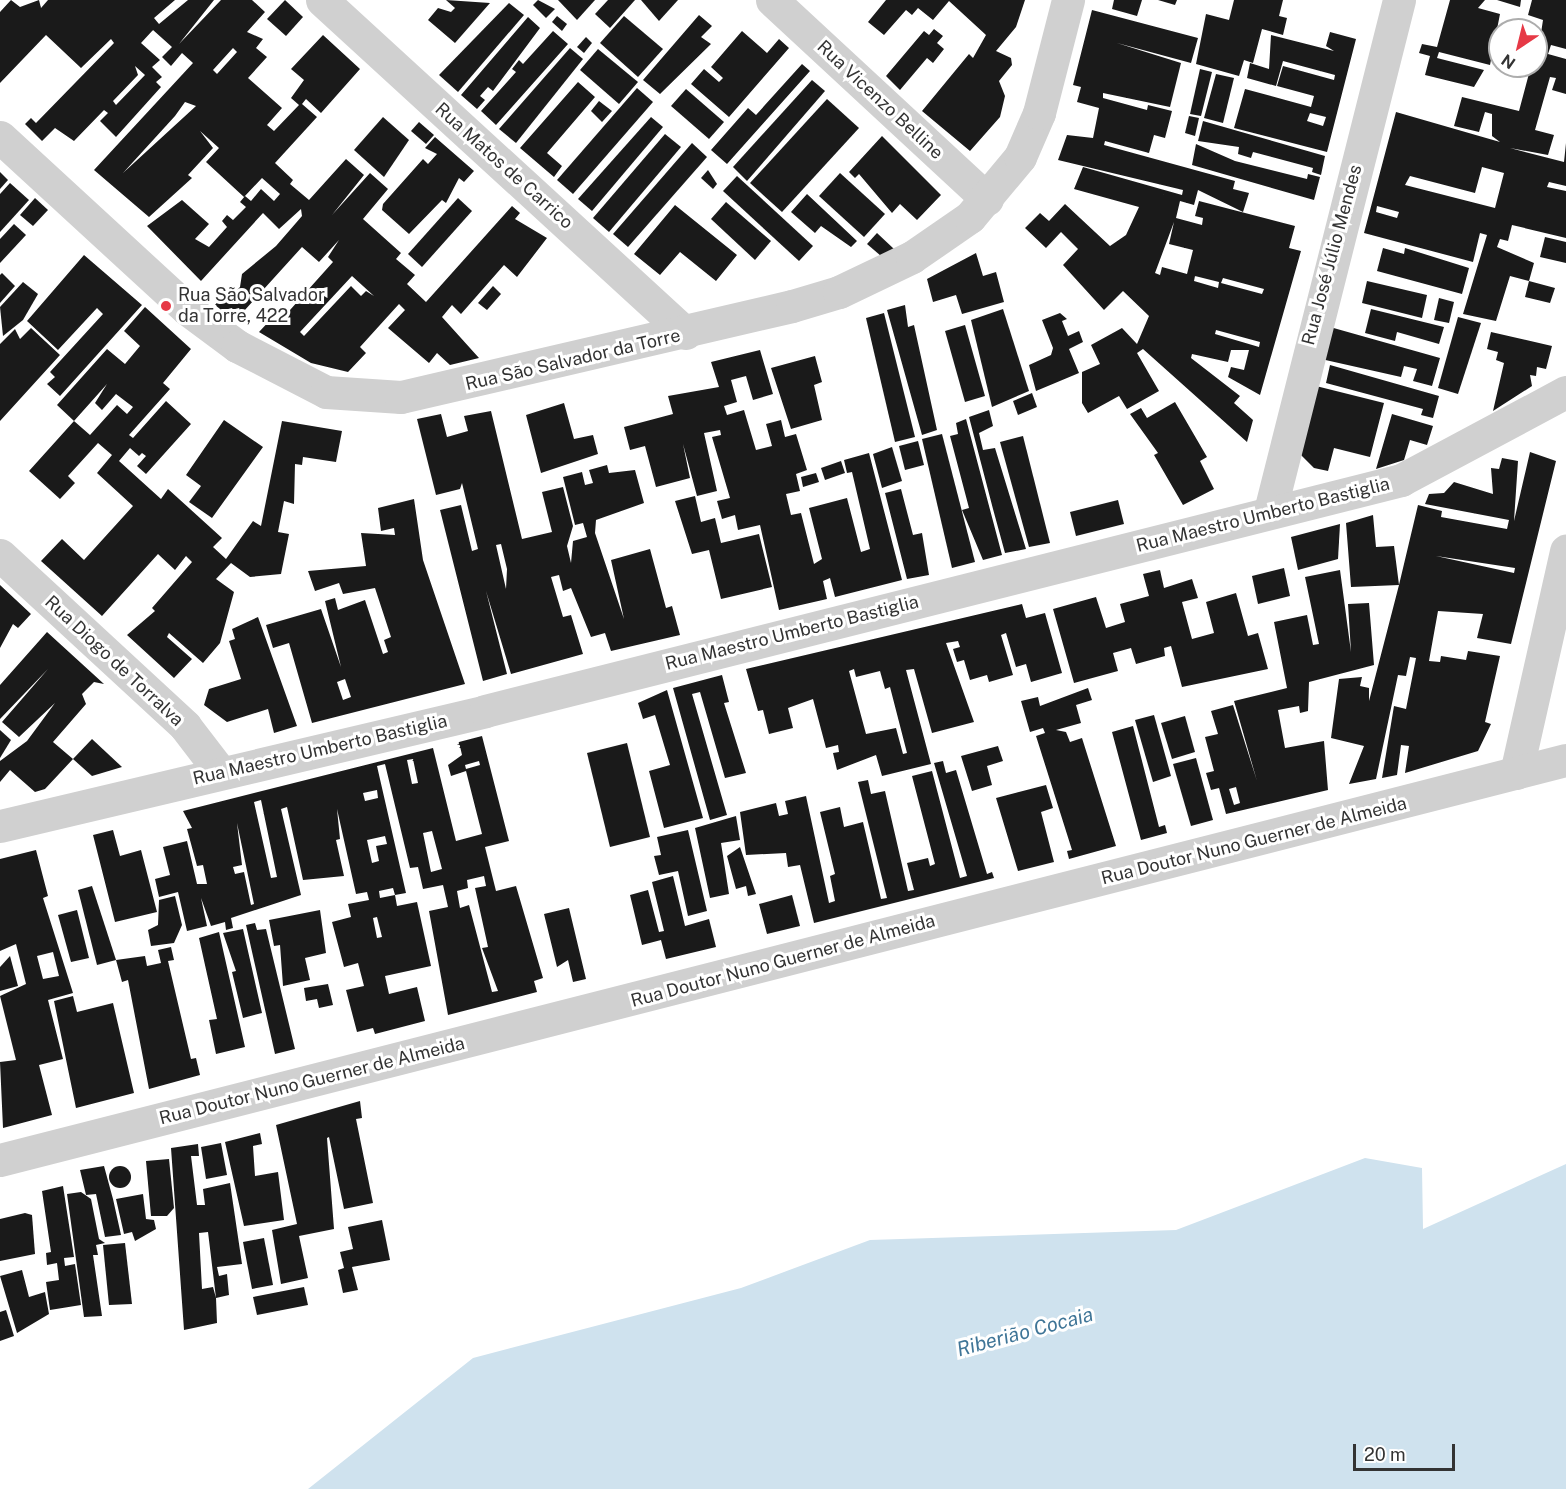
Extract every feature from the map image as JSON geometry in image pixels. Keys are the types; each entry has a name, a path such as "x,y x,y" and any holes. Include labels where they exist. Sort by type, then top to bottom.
{"street":[{"name":"Rua Matos de Carrico","path":"322,0 686,333"},
{"name":"Rua Vicenzo Belline","path":"772,0 987,199"},
{"name":"Rua São Salvador da Torre","path":"0,137 187,309 261,362 326,392 369,399 421,394 686,333 830,295 874,277 948,234 987,199 1032,133 1068,0"},
{"name":"Rua José Júlio Mendes","path":"1270,511 1399,0"},
{"name":"Rua Maestro Umberto Bastiglia","path":"0,826 221,773 1422,471 1566,392"},
{"path":"1516,773 1566,551"},
{"name":"Rua Diogo de Torralva","path":"0,555 185,726 221,773"},
{"name":"Rua Doutor Nuno Guerner de Almeida","path":"0,1160 1566,759"}],"water":[{"name":"Riberião Cocaia","path":"1365,1158 1422,1168 1423,1229 1566,1164 1566,1489 308,1489 473,1358 741,1288 870,1240 1176,1230"}],"building":[{"path":"11,0 20,7 39,0 41,8 48,0 175,0 154,18 159,24 188,0 214,0 179,44 221,0 252,0 265,12 247,32 263,39 256,48 267,57 248,78 282,108 267,125 274,131 299,105 291,98 304,80 291,69 323,35 360,69 321,113 306,99 302,104 317,117 275,163 293,180 290,184 309,200 346,159 364,175 332,215 370,173 388,189 363,219 401,253 396,259 415,275 407,284 426,302 512,206 520,213 515,219 547,238 517,277 504,265 461,314 452,305 442,317 479,358 450,365 437,353 429,363 388,328 405,310 399,304 360,347 366,353 348,372 311,363 259,332 273,317 277,320 290,310 333,262 328,257 339,240 319,262 302,247 235,321 215,305 228,290 233,294 240,287 242,274 276,246 302,216 301,209 279,229 263,213 201,281 147,226 182,200 209,224 195,239 209,247 227,227 222,221 227,215 233,220 246,207 240,202 245,196 251,201 261,189 274,201 280,194 262,178 244,197 206,162 219,148 200,131 213,148 188,175 192,178 149,217 94,170 193,63 182,53 171,66 162,57 172,47 153,30 141,43 160,60 152,67 162,77 156,82 161,87 116,137 100,121 108,113 104,110 74,141 55,128 42,141 25,124 31,118 36,123 114,43 111,39 81,68 46,35 0,83 0,12","holes":["233,48 237,52 217,74 213,70","135,66 145,75 116,105 113,101 138,75","185,102 196,106 123,173","352,276 374,296 366,291 361,296 351,286 304,336 300,332"]},
{"path":"285,0 303,17 286,36 267,19"},
{"path":"446,0 490,3 455,43 428,20 438,8 451,12 455,8"},
{"path":"538,0 555,9 546,18 533,5"},
{"path":"558,0 595,0 577,20"},
{"path":"608,0 635,0 610,28 595,14"},
{"path":"641,0 678,0 659,21"},
{"path":"886,0 1025,0 1016,27 996,51 1011,58 1012,65 999,81 1005,96 1000,117 970,151 922,111 969,54 973,58 986,35 949,1 933,20 918,8 912,15 906,10 884,35 868,22"},
{"path":"1114,0 1142,0 1137,16 1112,9"},
{"path":"1158,0 1177,0 1175,5"},
{"path":"1234,0 1283,0 1279,16 1287,18 1283,35 1262,29 1253,63 1244,60 1239,76 1196,64 1206,14 1229,20"},
{"path":"1450,0 1485,0 1478,8 1500,14 1499,18 1488,18 1488,64 1439,52 1437,58 1484,70 1474,87 1425,75 1430,56 1419,53 1422,44 1437,47"},
{"path":"1497,0 1521,0 1520,7"},
{"path":"1532,0 1566,0 1566,49 1551,45 1548,54 1548,18 1528,15"},
{"path":"509,3 524,15 458,92 439,75"},
{"path":"1092,10 1198,38 1191,63 1117,43 1181,63 1170,107 1103,93 1103,98 1147,110 1148,105 1172,111 1165,138 1154,135 1149,153 1105,141 1104,145 1235,181 1233,189 1249,193 1243,212 1198,190 1194,205 1180,201 1176,218 1202,225 1203,218 1195,216 1199,201 1295,226 1289,248 1301,251 1260,395 1228,377 1231,367 1244,370 1249,350 1231,350 1228,362 1192,354 1191,358 1240,396 1234,403 1253,420 1247,442 1143,349 1137,353 1159,391 1127,409 1119,396 1088,413 1082,403 1082,372 1100,364 1091,345 1122,328 1137,344 1149,316 1123,291 1104,310 1063,265 1078,249 1061,232 1046,248 1025,228 1040,213 1049,221 1065,204 1110,246 1126,235 1139,207 1074,189 1083,167 1182,195 1183,190 1058,160 1067,135 1093,138 1099,108 1077,102 1081,87 1073,85","holes":["1174,222 1169,244 1193,250 1187,274 1162,267 1160,275 1155,273","1195,276 1219,282 1218,288 1194,281","1223,278 1264,289 1262,294 1221,283","1216,330 1260,342 1259,347 1215,334"]},
{"path":"699,15 712,26 701,37 711,44 660,94 643,80"},
{"path":"557,16 567,24 562,31 552,22"},
{"path":"624,16 663,49 638,77 600,43"},
{"path":"528,17 540,28 493,91 488,87 480,96 485,100 477,109 461,95"},
{"path":"934,29 943,36 937,43 944,49 933,63 927,58 900,90 886,76 924,31 929,35"},
{"path":"553,31 568,44 496,125 481,111 516,72 512,69 519,60 523,64"},
{"path":"742,31 767,53 779,39 789,48 729,117 691,84 704,69 719,82 723,78 711,67"},
{"path":"1330,32 1356,39 1327,152 1234,128 1245,89 1311,107 1314,96 1277,86 1283,66 1334,80 1335,75 1283,61 1276,86 1247,78 1250,63 1269,69 1271,35 1334,51 1326,46","holes":["1310,113 1326,117 1323,126 1307,121"]},
{"path":"586,37 592,43 584,53 577,47"},
{"path":"570,48 583,59 516,143 499,129"},
{"path":"598,49 638,82 619,104 580,70"},
{"path":"1548,54 1566,59 1566,94 1552,90 1556,78 1550,77 1535,130 1554,135 1548,155 1510,148 1564,162 1566,143 1566,186 1549,182 1547,187 1566,191 1566,238 1512,225 1508,241 1500,239 1497,247 1534,263 1529,281 1510,276 1496,321 1463,314 1487,235 1480,233 1473,262 1364,233 1396,112 1500,142 1492,136 1492,114 1485,112 1479,132 1454,126 1462,97 1519,111 1528,78 1548,78","holes":["1482,167 1504,173 1495,208 1405,185 1410,176 1475,193","1377,206 1399,212 1397,218 1376,212"]},
{"path":"802,64 810,71 727,164 711,150 748,108 756,115"},
{"path":"1200,69 1212,72 1201,116 1190,114"},
{"path":"1216,74 1234,78 1223,123 1204,118"},
{"path":"812,80 825,91 747,181 733,167"},
{"path":"578,82 595,97 547,153 562,166 554,177 520,148"},
{"path":"637,88 653,102 573,194 557,180"},
{"path":"686,89 724,122 709,139 671,106"},
{"path":"827,99 859,128 782,212 750,183"},
{"path":"599,101 612,111 602,122 591,111"},
{"path":"1189,116 1199,118 1195,136 1185,133"},
{"path":"383,117 409,140 384,177 354,150"},
{"path":"651,117 663,127 592,211 578,199"},
{"path":"1203,121 1325,156 1321,175 1312,172 1313,168 1253,152 1251,158 1238,154 1239,147 1198,141"},
{"path":"419,122 434,135 426,144 411,131"},
{"path":"665,134 681,147 609,232 593,218"},
{"path":"882,136 941,195 917,220 900,204 892,213 859,174 855,178 849,172"},
{"path":"435,137 474,171 464,182 459,178 446,203 442,200 409,234 382,210 383,204 423,159 428,164 437,154 425,148"},
{"path":"692,143 707,157 628,247 613,234"},
{"path":"1196,144 1235,161 1307,179 1308,174 1320,177 1314,200 1192,165"},
{"path":"708,170 717,184 713,189 701,178"},
{"path":"0,172 8,180 0,189"},
{"path":"840,173 885,214 864,237 819,196"},
{"path":"737,176 813,246 799,261 723,191"},
{"path":"10,183 29,200 0,232 0,194"},
{"path":"807,194 857,241 851,247 821,226 815,233 791,212"},
{"path":"35,198 48,210 33,226 20,215"},
{"path":"458,198 472,211 422,267 408,254"},
{"path":"726,202 771,241 755,260 711,219"},
{"path":"675,205 737,255 716,281 680,252 660,275 634,254"},
{"path":"14,224 26,235 0,263 0,239"},
{"path":"877,233 894,249 881,256 867,244"},
{"path":"1545,237 1566,242 1566,263 1540,257"},
{"path":"1383,248 1404,254 1405,248 1469,268 1462,294 1377,271"},
{"path":"976,253 983,276 996,272 1004,302 962,314 956,295 933,302 927,279"},
{"path":"84,255 142,305 60,396 47,384 55,377 50,372 103,314 97,308 58,350 27,321"},
{"path":"2,273 15,286 0,303 0,275"},
{"path":"1367,281 1427,295 1422,318 1362,303"},
{"path":"1529,281 1555,288 1550,303 1525,297"},
{"path":"23,282 38,294 23,320 3,336 0,307"},
{"path":"493,286 501,294 487,310 478,303"},
{"path":"1439,298 1454,302 1449,323 1434,320"},
{"path":"905,305 908,327 914,325 937,430 922,435 887,310"},
{"path":"145,307 191,349 163,383 170,389 129,435 133,438 166,401 191,424 146,474 137,466 146,456 142,453 139,456 130,448 119,461 161,499 168,489 222,538 213,547 226,559 253,521 261,526 282,421 342,431 336,462 303,457 302,465 295,464 294,504 284,501 278,532 289,534 281,574 250,577 231,563 216,579 234,592 220,643 203,663 169,633 167,637 192,659 174,678 127,635 155,611 152,608 192,562 186,556 175,570 158,554 102,616 41,561 62,539 84,560 133,506 97,473 112,455 98,443 68,476 75,483 60,499 29,471 74,421 57,405 107,349 125,364 140,346 124,331","holes":["107,384 95,403 102,410 116,394 133,407 127,414 117,405 90,435 74,421"]},
{"path":"1003,309 1029,391 992,407 971,320"},
{"path":"1371,309 1444,327 1439,344 1397,332 1395,341 1365,333"},
{"path":"884,313 915,437 895,442 866,318"},
{"path":"1060,313 1067,319 1062,321 1068,336 1079,331 1083,342 1069,349 1079,373 1036,391 1029,365 1051,355 1053,348 1042,320"},
{"path":"1458,317 1481,323 1458,394 1438,388"},
{"path":"965,325 985,396 965,402 945,331"},
{"path":"1330,327 1440,358 1432,386 1413,381 1417,369 1404,366 1401,377 1321,359"},
{"path":"31,328 60,355 0,421 0,344 15,329 20,339"},
{"path":"1491,332 1552,346 1546,369 1537,367 1536,376 1530,375 1532,386 1493,411 1504,363 1496,360 1498,352 1487,349"},
{"path":"760,350 773,394 753,400 746,376 731,380 737,402 724,406 727,415 744,410 756,450 772,446 766,424 781,420 785,437 796,434 807,470 796,474 800,491 786,494 791,515 801,513 814,564 822,559 809,508 847,498 861,552 870,549 852,472 847,473 844,460 869,453 902,580 835,597 830,578 823,581 827,599 779,610 760,525 738,530 735,515 722,519 717,501 730,498 712,437 721,435 720,430 704,433 717,491 697,496 683,444 690,478 656,487 645,446 630,450 624,427 673,414 668,396 719,387 711,362"},
{"path":"815,356 822,382 814,385 822,420 791,429 771,368"},
{"path":"1330,365 1439,396 1433,418 1421,415 1423,409 1326,383"},
{"path":"1316,386 1384,403 1370,457 1334,448 1328,471 1314,468 1301,455"},
{"path":"1032,393 1037,407 1018,415 1013,401"},
{"path":"1175,402 1207,457 1200,461 1214,489 1183,505 1154,455 1158,453 1130,414 1141,408 1147,418"},
{"path":"564,403 574,439 593,435 598,454 541,473 526,415"},
{"path":"989,410 993,426 979,433 983,450 995,448 1026,549 1005,553 969,417"},
{"path":"491,411 522,539 552,532 542,492 563,487 573,526 567,546 571,563 573,541 587,537 583,523 575,525 563,477 582,472 585,485 593,483 589,470 607,465 609,473 635,470 644,503 596,520 595,533 624,619 611,560 650,549 666,608 672,606 680,635 611,651 605,633 591,637 571,588 563,591 559,575 551,577 563,617 571,615 583,654 511,674 486,591 507,674 483,681 440,510 461,505 472,551 478,549 462,483 460,489 436,495 417,419 441,414 447,437 468,431 464,416","holes":["501,544 507,569 506,589 496,545"]},
{"path":"1392,414 1433,426 1427,445 1410,440 1404,460 1376,469"},
{"path":"966,419 1002,555 983,560 962,510 969,508 950,436 958,434 956,423"},
{"path":"224,420 263,447 212,518 189,502 201,486 186,475"},
{"path":"942,434 975,562 952,568 922,439"},
{"path":"1023,436 1050,543 1029,547 1000,442"},
{"path":"918,441 924,465 905,470 899,446"},
{"path":"892,447 902,481 882,488 873,454"},
{"path":"1530,452 1556,461 1511,644 1477,638 1483,614 1438,611 1429,661 1440,662 1441,656 1466,660 1468,651 1500,656 1485,722 1491,724 1478,751 1405,773 1409,746 1401,745 1397,775 1382,778 1394,706 1406,709 1416,658 1410,657 1406,676 1398,675 1376,779 1349,784 1364,746 1331,738 1339,679 1362,677 1360,686 1369,688 1369,701 1418,505 1442,511 1441,517 1507,529 1509,520 1425,504 1429,494 1444,493 1454,482 1493,494 1491,468 1499,469 1502,458 1518,461 1514,521","holes":["1436,556 1515,568 1514,573"]},
{"path":"841,461 845,473 825,480 821,468"},
{"path":"816,473 819,482 803,487 801,477"},
{"path":"901,489 913,535 922,533 929,575 907,579 885,493"},
{"path":"695,496 701,522 715,518 721,543 759,534 772,587 721,599 709,550 692,554 675,501"},
{"path":"414,499 423,560 465,684 312,723 289,643 273,648 266,625 321,609 341,667 325,601 335,598 338,610 365,600 383,654 388,652 384,640 391,637 375,588 343,594 339,583 315,591 308,571 366,566 361,533 395,535 394,528 381,531 378,508","holes":["345,679 351,697 343,700 337,682"]},
{"path":"1118,500 1124,524 1076,536 1070,512"},
{"path":"1373,515 1376,547 1394,546 1399,585 1351,587 1346,523"},
{"path":"1340,524 1338,559 1298,570 1291,537"},
{"path":"1284,568 1290,596 1258,604 1252,576"},
{"path":"1160,570 1164,588 1192,579 1198,598 1182,602 1192,639 1214,633 1206,602 1236,593 1248,636 1258,633 1268,669 1182,687 1171,646 1164,648 1165,656 1136,664 1131,648 1113,653 1118,671 1074,683 1053,609 1096,597 1106,628 1125,622 1120,604 1149,596 1143,574"},
{"path":"1340,570 1351,652 1348,604 1369,603 1374,665 1309,682 1308,711 1300,713 1299,706 1278,710 1285,748 1324,741 1328,790 1226,814 1219,788 1211,790 1206,773 1214,771 1205,737 1218,734 1211,711 1233,705 1257,781 1234,701 1287,688 1274,622 1307,615 1313,645 1319,644 1305,577","holes":["1236,787 1240,803 1234,805 1229,789"]},
{"path":"0,585 31,614 18,628 13,624 0,648"},
{"path":"1022,604 1026,618 1045,613 1062,673 1031,682 1026,664 1016,667 1006,633 1001,635 1013,675 989,682 987,675 970,680 964,660 957,662 953,649 960,647 958,641 946,643 974,722 932,733 914,669 906,670 931,764 882,776 876,755 837,770 833,753 839,752 838,745 826,748 813,699 788,708 793,728 769,734 763,710 758,711 746,669","holes":["854,669 856,677 880,671 885,689 890,687 907,753 903,754 896,728 866,734 849,671"]},
{"path":"258,617 297,726 274,733 268,709 227,722 204,705 209,689 241,679 229,641 235,639 232,629"},
{"path":"47,632 104,684 94,682 82,694 86,704 53,742 73,759 45,789 35,792 10,770 0,782 0,761 27,741 55,703 19,737 2,722 48,669 0,719 0,685"},
{"path":"722,675 729,702 724,703 746,773 725,778 700,692 692,694 727,815 710,820 673,688"},
{"path":"1088,688 1092,700 1076,705 1081,723 1056,730 1066,732 1070,742 1082,738 1116,846 1069,859 1067,851 1072,850 1036,736 1045,733 1043,728 1030,732 1021,701 1038,697 1040,706"},
{"path":"667,690 703,818 664,828 649,771 670,765 655,715 643,719 638,703"},
{"path":"1154,715 1171,776 1153,782 1135,720"},
{"path":"1185,716 1195,752 1172,759 1161,723"},
{"path":"1133,726 1159,827 1165,825 1167,833 1141,840 1112,732"},
{"path":"0,730 11,740 0,758"},
{"path":"482,736 509,841 485,847 496,891 516,886 543,978 534,981 537,992 448,1015 429,911 448,907 443,885 423,889 418,867 410,868 385,764 377,766 406,893 395,895 397,906 417,902 431,966 385,976 389,994 417,987 425,1021 375,1034 373,1028 357,1032 346,990 364,986 358,963 344,967 332,922 351,917 348,904 369,900 367,892 356,894 337,809 340,839 336,840 344,876 303,880 287,807 281,809 301,895 231,918 233,928 226,930 225,922 211,926 201,898 207,926 187,931 178,892 159,897 155,879 170,875 163,847 187,841 197,884 207,884 203,865 197,866 187,829 192,828 183,811 433,748 456,841 482,834 466,771 451,776 448,765 462,755 459,742","holes":["413,759 418,783 412,784 407,760","479,761 480,765 466,769 465,765","377,790 378,798 365,801 363,793","261,800 277,877 271,878 254,802","237,823 254,904 251,905 244,872 235,874 233,867 242,865","432,831 442,869 431,872 423,833","385,836 387,844 376,846 379,861 372,863 367,840","484,876 486,886 475,888 488,947 482,948 498,991 492,992 469,905 460,908 457,891 468,888 467,880","393,888 395,895 380,898 379,891","377,917 382,937 377,938 373,918"]},
{"path":"92,739 122,767 92,776 73,759"},
{"path":"627,743 650,837 610,847 587,753"},
{"path":"998,746 1003,761 987,766 992,785 972,791 961,756"},
{"path":"1196,758 1213,820 1191,826 1173,764"},
{"path":"943,761 946,773 956,770 987,874 992,872 994,878 814,923 800,865 788,867 786,853 746,855 740,812 776,803 779,816 788,814 785,801 806,796 829,903 835,901 830,876 835,874 820,812 840,807 844,827 863,822 881,899 887,898 858,782 868,780 871,794 885,791 908,891 914,890 907,863 928,858 930,866 935,864 912,776 932,771 960,878 967,876 934,763"},
{"path":"1046,785 1053,808 1041,812 1054,862 1018,871 996,798"},
{"path":"736,816 740,840 721,843 729,894 710,898 695,828"},
{"path":"113,830 120,856 141,850 157,912 115,922 93,835"},
{"path":"688,830 707,911 688,916 678,871 659,875 654,856 661,855 657,837"},
{"path":"740,847 756,894 748,896 746,886 736,889 727,856"},
{"path":"36,850 48,896 43,898 73,993 48,1000 63,1059 39,1065 52,1115 3,1128 0,1062 16,1060 0,996 26,984 16,944 0,951 0,859","holes":["53,952 59,976 43,979 37,956"]},
{"path":"673,876 685,926 709,919 716,947 666,959 661,940 642,945 630,895 648,890 659,932 664,931 652,882"},
{"path":"92,886 116,960 97,965 78,890"},
{"path":"792,895 800,926 767,934 759,904"},
{"path":"175,896 182,925 174,943 151,946 148,930 158,925 159,900"},
{"path":"569,908 586,979 573,982 568,960 557,967 544,914"},
{"path":"77,910 89,958 71,962 58,915"},
{"path":"320,910 326,953 305,958 310,980 283,986 280,945 274,946 269,920"},
{"path":"255,923 257,930 266,929 295,1049 275,1054 246,925"},
{"path":"243,929 262,1013 243,1018 232,972 236,971 223,933"},
{"path":"219,932 245,1047 216,1054 209,1020 217,1019 199,938"},
{"path":"171,947 174,960 168,961 191,1059 196,1058 200,1075 149,1089 128,980 122,982 116,960 145,956 147,966 161,963 158,950"},
{"path":"10,956 18,986 0,991 0,967"},
{"path":"328,984 333,1005 319,1008 317,999 306,1001 304,988"},
{"path":"73,996 77,1012 113,1003 134,1093 76,1108 54,1001"},
{"path":"360,1101 362,1118 356,1119 373,1203 344,1209 329,1137 327,1138 334,1229 299,1236 308,1278 281,1284 272,1230 297,1224 276,1125"},
{"path":"260,1133 262,1144 253,1146 255,1176 278,1172 284,1220 244,1226 225,1142"},
{"path":"221,1143 227,1175 206,1179 201,1147"},
{"path":"198,1144 199,1156 191,1156 197,1205 205,1205 203,1189 230,1183 242,1264 217,1267 219,1276 227,1274 229,1295 216,1298 217,1323 184,1330 171,1148","holes":["208,1232 216,1298 213,1287 202,1289 199,1233"]},
{"path":"169,1159 174,1208 167,1216 151,1216 146,1161"},
{"path":"104,1166 121,1235 105,1237 96,1194 86,1195 80,1170"},
{"path":"120,1166 128,1169 131,1177 128,1185 120,1188 112,1185 109,1177 112,1169"},
{"path":"63,1186 74,1257 64,1258 65,1266 75,1264 81,1305 50,1310 46,1282 59,1280 57,1263 47,1265 46,1253 51,1252 42,1191"},
{"path":"81,1192 91,1199 99,1239 105,1243 96,1245 98,1255 93,1255 102,1316 84,1317 67,1194"},
{"path":"143,1194 146,1219 154,1220 156,1229 135,1241 132,1232 124,1234 116,1199"},
{"path":"25,1213 32,1215 35,1254 0,1261 0,1219"},
{"path":"382,1220 390,1260 352,1267 358,1290 343,1293 338,1270 344,1268 340,1252 353,1249 348,1227"},
{"path":"264,1238 273,1285 252,1289 243,1242"},
{"path":"125,1243 132,1304 109,1305 103,1245"},
{"path":"22,1270 29,1297 45,1292 49,1314 17,1333 0,1276"},
{"path":"304,1287 308,1305 257,1315 253,1297"},
{"path":"6,1310 14,1336 0,1341 0,1312"}],"place":[{"name":"Rua São Salvador da Torre, 422","path":"166,306"}]}
